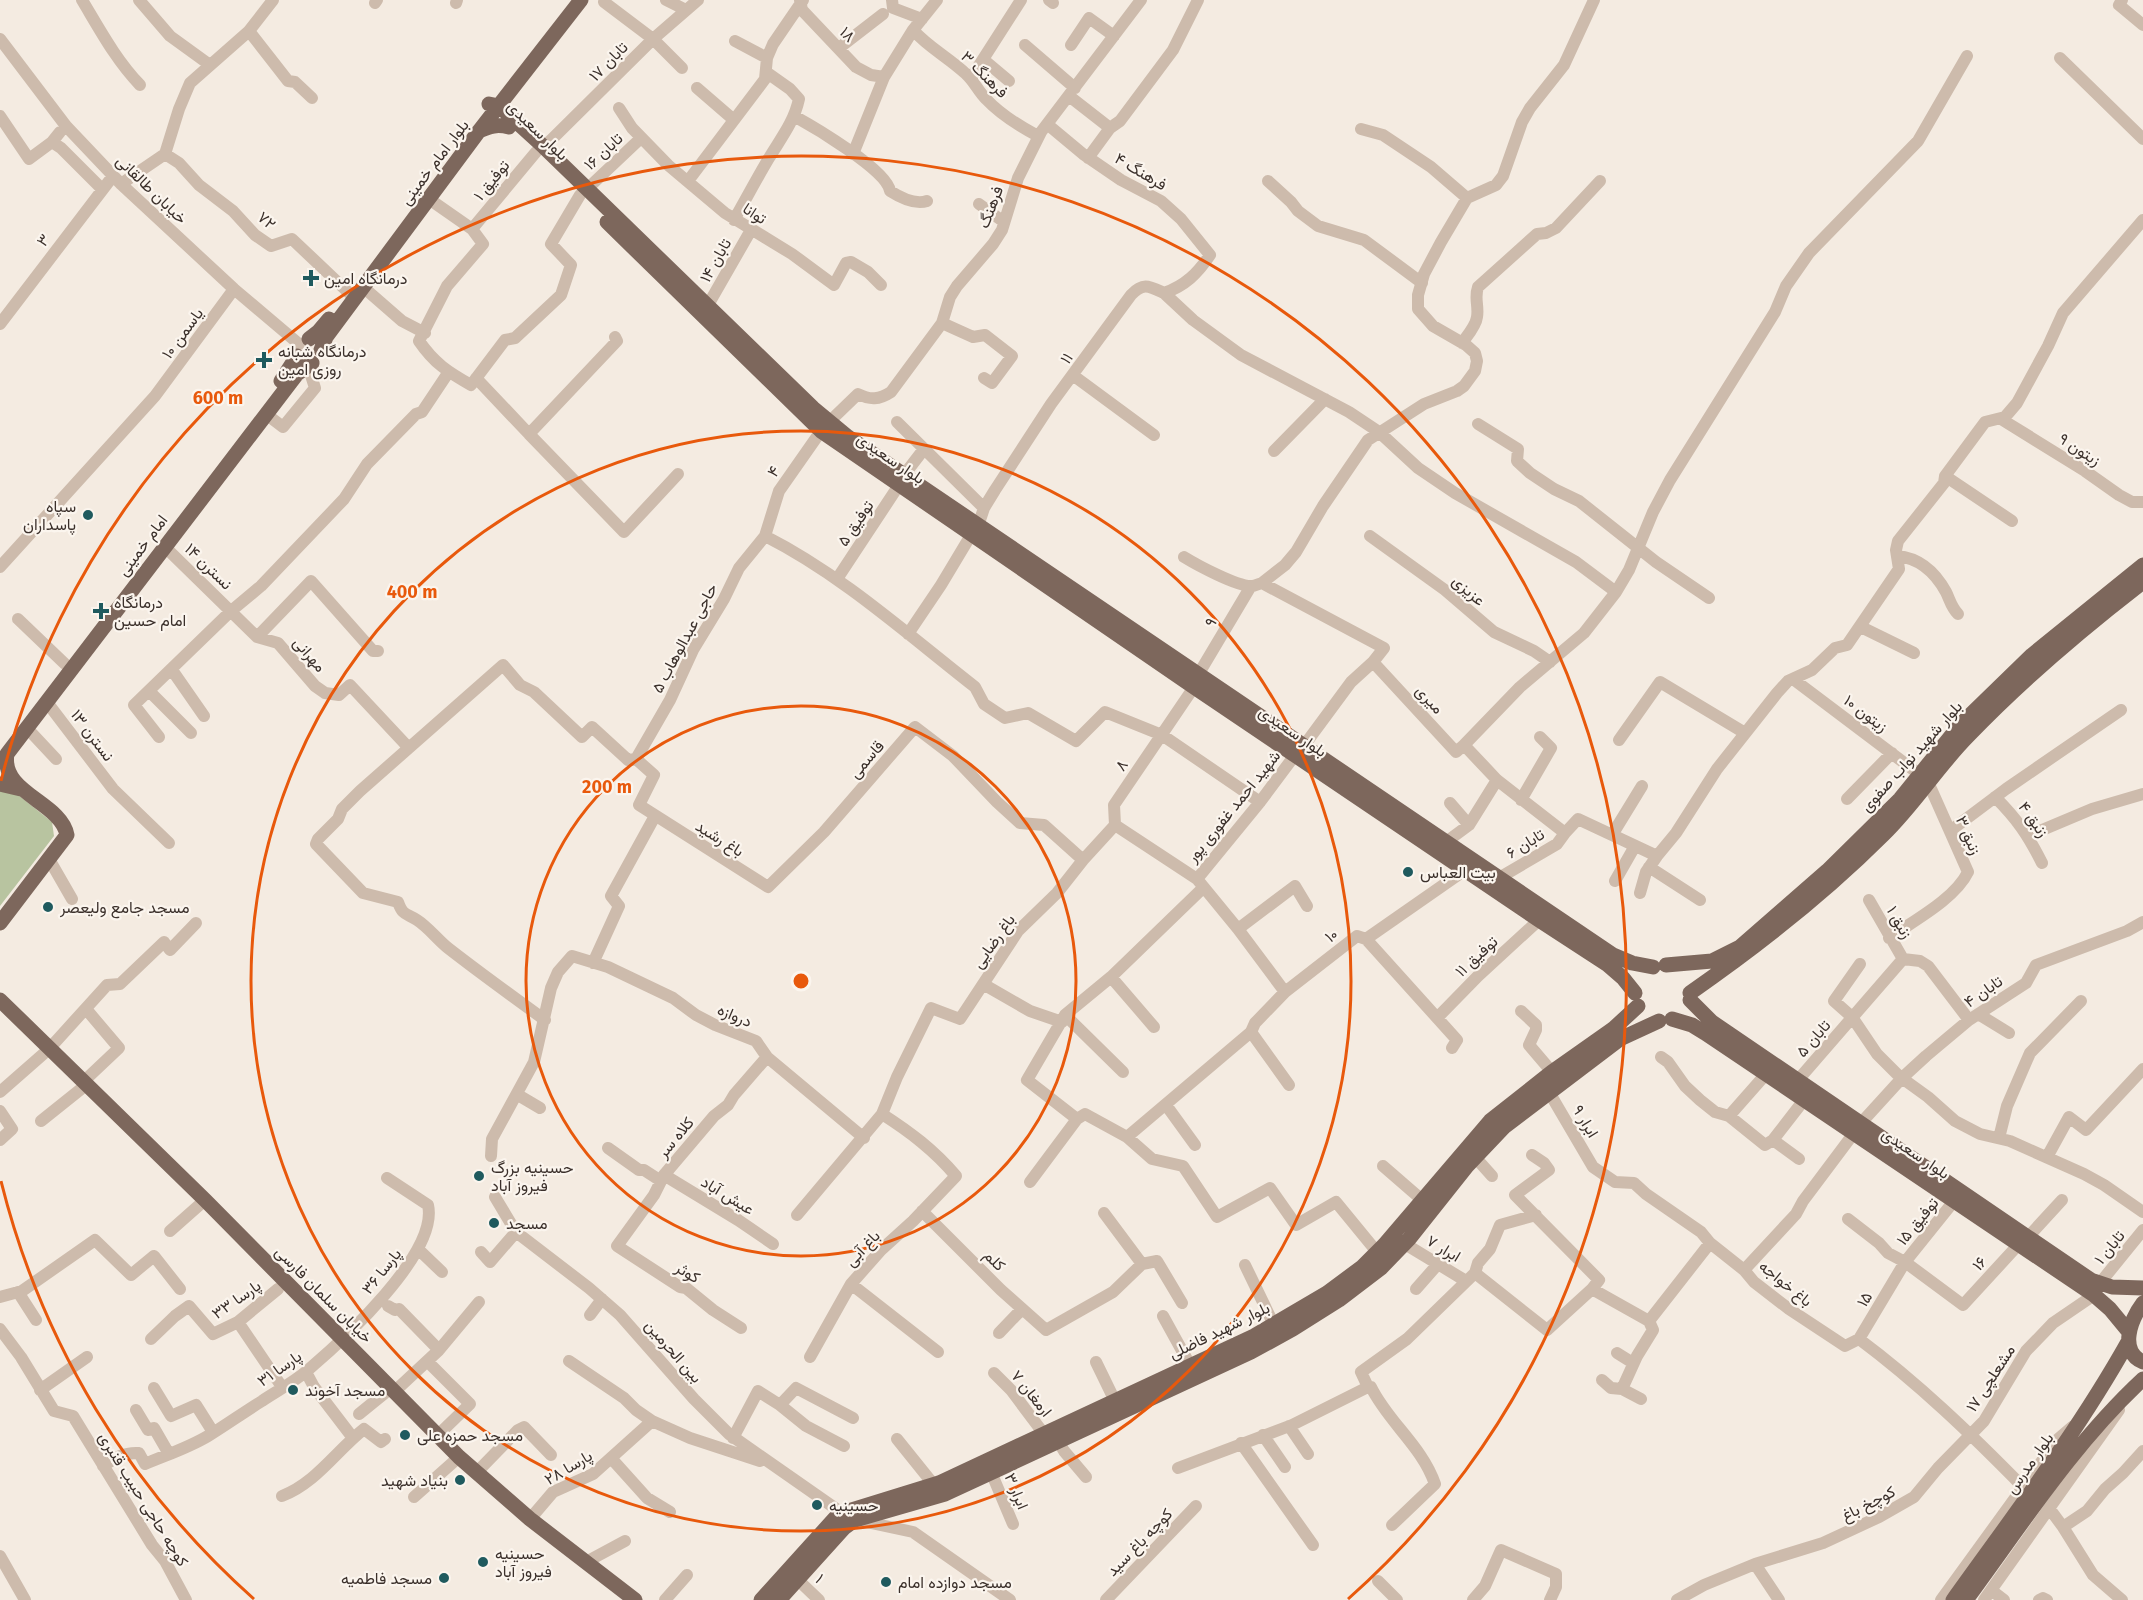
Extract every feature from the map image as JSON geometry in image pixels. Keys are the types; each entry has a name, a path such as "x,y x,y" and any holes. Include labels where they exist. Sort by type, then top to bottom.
{"main road":[{"name":"بلوار امام خمینی","path":"568,0 494,107 356,290 326,337 317,360 305,354 318,332 356,290 429,199 494,107 513,87 581,0"},
{"path":"479,131 488,126 513,124 511,98 513,87"},
{"name":"بلوار سعیدی","path":"494,107 825,427 1262,725 1465,870 1608,965 1623,978 1636,999"},
{"name":"بلوار سعیدی","path":"684,289 708,305 825,427"},
{"name":"امام خمینی","path":"4,750 26,727 297,374 305,354"},
{"name":"امام خمینی","path":"4,750 65,664 305,354"},
{"name":"بلوار شهید نواب صفوی","path":"1690,997 1815,898 1885,834 1904,803 1960,725 2032,655 2143,565"},
{"name":"بلوار شهید نواب صفوی","path":"1924,778 2041,665 2143,582"},
{"path":"0,923 67,835 60,819 8,780 4,750"},
{"name":"بلوار سعیدی","path":"1299,751 1446,842 1613,955 1632,963 1660,966"},
{"name":"بلوار شهید نواب صفوی","path":"1660,966 1712,962 1740,947 1904,803"},
{"path":"1660,966 1678,970 1684,975 1690,997 1683,1012 1666,1020 1647,1016 1636,999 1635,986 1642,974 1660,966"},
{"name":"بلوار سعیدی","path":"1690,997 1712,1022 1798,1080 1954,1201 1984,1213"},
{"name":"بلوار شهید فاضلی","path":"761,1600 836,1517 848,1517 914,1497 945,1494 991,1472 1115,1401 1254,1336 1366,1272 1377,1252 1490,1120 1613,1029 1636,999"},
{"name":"خیابان سلمان فارسی","path":"0,1000 205,1200 459,1456 530,1519 635,1600"},
{"name":"بلوار سعیدی","path":"1666,1020 1692,1025 1705,1033 1804,1100 1857,1128 2097,1289 2129,1337 2132,1352 2143,1362"},
{"name":"بلوار شهید فاضلی","path":"914,1497 934,1485 1051,1438 1251,1352 1293,1329 1405,1244 1475,1157 1504,1126 1620,1039 1666,1020"},
{"name":"بلوار سعیدی","path":"2097,1289 2143,1288"},
{"name":"بلوار مدرس","path":"1953,1600 2107,1380 2143,1303"},
{"name":"بلوار مدرس","path":"1966,1600 2067,1461 2143,1379"},
{"name":"بلوار شهید فاضلی","path":"779,1600 844,1528 848,1517"}],"street":[{"path":"82,0 113,54 140,85"},
{"path":"139,0 170,36 210,65"},
{"path":"165,154 190,83 249,31 273,0"},
{"path":"666,0 686,10"},
{"name":"تابان ۱۷","path":"540,149 653,39 698,0"},
{"path":"892,0 893,8 922,19"},
{"path":"853,153 884,77 913,30 938,0"},
{"path":"971,78 1021,0"},
{"path":"1088,158 1110,128 1120,121 1173,50 1199,0"},
{"path":"1594,0 1564,64 1522,122 1503,176 1496,185 1467,198 1433,256 1418,295 1418,309 1433,326 1462,343 1477,317 1475,295 1478,287 1537,234 1556,228 1600,180"},
{"path":"2122,0 2119,4 2143,25"},
{"path":"688,181 765,79 767,57 773,44 801,1"},
{"name":"۱۸","path":"801,1 802,10 856,67 871,75 884,77"},
{"path":"604,2 653,39 682,68"},
{"name":"فرهنگ","path":"825,427 858,394 874,399 884,397 891,392 942,324 950,297 993,244 1004,222 1018,178 1038,136 1114,36 1136,2"},
{"path":"838,48 883,14"},
{"path":"1071,45 1089,18 1114,36"},
{"name":"فرهنگ ۳","path":"913,30 920,39 971,78 987,101 1003,115 1038,136"},
{"path":"249,31 288,81 295,82 312,98"},
{"name":"خیابان طالقانی","path":"0,39 66,126 117,180 305,354"},
{"path":"735,41 767,57"},
{"path":"1025,45 1110,128"},
{"path":"1464,745 1520,687 1584,633 1616,592 1629,570 1653,512 1670,480 1775,312 1786,286 1809,253 1918,141 1967,56"},
{"path":"2060,58 2143,139"},
{"path":"984,60 1009,81"},
{"path":"734,220 794,116 799,99 790,89 766,72"},
{"path":"697,88 735,120"},
{"name":"توانا","path":"619,108 641,138 668,165 734,220 792,254 834,285 846,263 851,262 868,272 881,285"},
{"path":"0,116 4,134 29,159 56,137 61,148 102,189"},
{"path":"794,116 815,127 853,153 889,184 890,191 907,200 920,203 927,201"},
{"name":"فرهنگ ۴","path":"1047,123 1088,158 1121,180 1161,201 1181,219 1210,255 1195,275 1179,288 1164,294"},
{"path":"1361,129 1383,135 1431,167 1467,198"},
{"name":"تابان ۱۶","path":"476,378 505,340 515,338 561,295 571,266 551,244 584,192 641,138"},
{"name":"توفیق ۱","path":"472,229 540,149"},
{"name":"۳","path":"0,324 102,189 165,154"},
{"name":"۷۲","path":"165,154 179,163 200,185 233,211 255,235 271,246 292,239 356,290"},
{"path":"1268,181 1291,202 1298,212 1318,226 1364,240 1422,283"},
{"path":"429,199 472,229 483,244 447,286 419,341 431,358 448,373 471,385 476,378 624,532 678,474"},
{"path":"979,204 1004,222"},
{"path":"1640,893 1649,867 1676,833 1718,769 1777,693 1788,681 1812,670 1835,648 1847,645 1861,627 1899,569 1896,550 1898,541 1944,483 1945,476 1985,422 2005,417 2017,403 2063,313 2143,220"},
{"name":"تابان ۱۴","path":"708,305 750,230"},
{"name":"۱۱","path":"908,634 941,585 974,530 984,508 1056,397 1138,288 1144,286 1164,294"},
{"name":"یاسمن ۱۰","path":"0,567 155,396 234,290"},
{"path":"356,290 402,321 425,333"},
{"path":"1164,294 1193,320 1241,355 1349,412 1379,432 1418,468 1436,481 1576,562 1616,592"},
{"path":"942,324 973,337 985,335 1012,356 992,383 984,378"},
{"path":"529,434 617,341 615,337"},
{"name":"۹","path":"1196,681 1256,585 1284,565 1296,552 1353,460 1368,440 1424,404 1448,396 1464,386 1478,361 1475,353 1462,343"},
{"path":"266,414 283,427 315,388 305,354"},
{"path":"159,737 134,705 231,611 261,586 344,500 367,464 416,414 422,412 448,373"},
{"path":"1074,376 1154,435"},
{"path":"1274,451 1324,399"},
{"name":"زیتون ۹","path":"2001,419 2119,495 2132,502 2143,502"},
{"path":"897,422 984,508"},
{"path":"1478,424 1518,449 1517,461 1530,473 1554,489 1579,501 1656,562 1708,598"},
{"name":"۴","path":"765,536 779,491 825,427"},
{"name":"توفیق ۵","path":"837,579 924,449"},
{"path":"1945,476 2012,520"},
{"path":"765,536 800,554 837,579 975,687 984,705 1005,718 1028,713 1076,741 1105,712 1162,735 1260,802"},
{"name":"حاجی عبدالوهاب ۵","path":"636,759 670,700 693,650 739,568 765,536"},
{"name":"عزیزی","path":"1370,536 1445,590 1494,632 1534,651 1550,662"},
{"name":"نسترن ۱۴","path":"164,546 231,611"},
{"path":"1897,555 1909,557 1932,572 1946,593 1952,608 1958,614"},
{"path":"1184,556 1197,565 1240,584 1256,585 1384,648 1373,662"},
{"path":"257,637 311,581 373,651 378,651"},
{"name":"مهرانی","path":"231,611 257,637 278,643 315,686 325,693 339,695 350,685 408,747"},
{"path":"18,619 65,664"},
{"path":"1861,627 1914,653"},
{"name":"میری","path":"1373,662 1456,752 1464,745 1497,780 1565,833"},
{"name":"شهید احمد غفوری پور","path":"1077,1119 1027,1080 1063,1018 1110,977 1200,883 1352,682 1373,662"},
{"path":"491,1156 492,1139 534,1062 545,1020 448,948 417,920 401,912 398,902 363,893 316,844 318,839 338,819 342,809 408,747 502,665 520,686 534,692 582,737 592,727 628,760 636,759 654,775 639,805 655,816 611,896 619,906 593,963"},
{"path":"172,670 204,716"},
{"name":"زیتون ۱۰","path":"1793,679 1924,778"},
{"name":"۸","path":"1115,825 1114,805 1196,681"},
{"path":"1619,740 1660,682 1745,733"},
{"path":"149,691 191,733"},
{"name":"نسترن ۱۳","path":"46,701 113,789 168,843"},
{"path":"1950,831 2121,710"},
{"path":"26,727 56,759"},
{"name":"قاسمی","path":"768,887 824,832 915,727 953,756 1020,823 1044,825 1083,860"},
{"path":"1521,800 1551,748 1540,737"},
{"path":"1847,799 1892,753"},
{"name":"زنبق ۳","path":"1889,938 1949,895 1963,882 1968,872 1924,778"},
{"path":"1446,842 1469,825 1497,780"},
{"path":"1612,835 1642,786"},
{"path":"2028,836 2092,808 2143,794"},
{"name":"زنبق ۴","path":"1995,797 2014,816 2042,863"},
{"path":"1450,803 1469,825"},
{"name":"باغ رشید","path":"655,816 768,887"},
{"path":"1565,833 1578,819 1657,856"},
{"path":"1083,860 1115,825 1200,883 1285,992 1255,1023 1251,1032 1127,1137"},
{"name":"تابان ۶","path":"1499,878 1557,844 1565,833"},
{"path":"1615,881 1635,846"},
{"path":"49,859 72,899"},
{"name":"باغ رضایی","path":"882,1114 897,1077 931,1008 960,1019 1018,931 1057,893 1083,860"},
{"path":"1649,867 1700,900"},
{"name":"۱۰","path":"1285,992 1357,936 1366,939 1465,870"},
{"path":"1238,929 1295,886 1306,906"},
{"name":"زنبق ۱","path":"1869,900 1903,959"},
{"name":"توفیق ۱۱","path":"1437,1018 1539,920"},
{"name":"تابان ۴","path":"1744,1270 1796,1214 1803,1201 1857,1128 1902,1078 1974,1017 2026,983 2036,965 2127,931 2143,922"},
{"path":"0,1092 49,1049 107,985 120,984 164,942 170,950 196,923"},
{"path":"1366,939 1457,1040 1452,1048"},
{"name":"دروازه","path":"545,1020 551,988 558,972 572,956 593,963 639,981 672,998 715,1025 756,1041 767,1057 864,1138"},
{"path":"1903,959 1920,961 1928,966 1974,1017 2009,1033"},
{"name":"تابان ۵","path":"1798,1080 1903,959"},
{"path":"1860,964 1834,1000 1852,1017 1877,1054 1902,1078 1955,1121 1980,1134 2010,1141 2047,1157 2104,1185 2143,1212"},
{"path":"1110,977 1154,1027"},
{"path":"983,984 1030,1011 1063,1018 1123,1072"},
{"path":"1999,1138 2007,1106 2030,1053 2080,1001"},
{"path":"41,1121 84,1084 119,1048 86,1009"},
{"path":"1521,1011 1536,1025 1529,1045 1552,1072"},
{"path":"1251,1032 1290,1085"},
{"name":"کلاه سر","path":"617,1246 654,1195 663,1178 767,1057"},
{"path":"1661,1057 1668,1062 1685,1086 1700,1100 1715,1112 1729,1116 1765,1145 1773,1140 1804,1100"},
{"path":"2047,1157 2069,1117 2086,1130 2143,1069"},
{"path":"1729,1116 1766,1074"},
{"name":"ابرار ۹","path":"1549,1092 1593,1167"},
{"path":"518,1095 540,1108"},
{"path":"1166,1105 1195,1145"},
{"path":"0,1111 12,1129 0,1140"},
{"path":"797,1215 882,1114"},
{"name":"باغ آبی","path":"810,1357 851,1284 880,1250 956,1176 938,1155 912,1133 882,1114"},
{"path":"1030,1182 1077,1119 1085,1114 1127,1137 1152,1159 1183,1166 1217,1217 1270,1188 1296,1225 1336,1202 1377,1252"},
{"path":"1773,1140 1799,1160"},
{"name":"عیش آباد","path":"608,1148 639,1170 663,1178 738,1220 773,1244"},
{"path":"1532,1155 1544,1163 1549,1170 1515,1195 1599,1280 1593,1289 1649,1321 1653,1330 1633,1363 1622,1389"},
{"path":"1475,1157 1492,1176"},
{"path":"1383,1166 1421,1199"},
{"name":"باغ خواجه","path":"1593,1167 1615,1182 1634,1183 1701,1232 1710,1243 1744,1270 1754,1282 1789,1309 1845,1346"},
{"name":"پارسا ۳۶","path":"342,1338 396,1283 418,1250 430,1214 428,1205 387,1178"},
{"name":"بین الحرمین","path":"495,1197 516,1232 620,1315 693,1399 733,1438 848,1517"},
{"path":"170,1231 205,1200"},
{"name":"۱۶","path":"1905,1262 1963,1305 2062,1200"},
{"name":"توفیق ۱۵","path":"1905,1262 1954,1201"},
{"name":"کلم","path":"922,1211 1046,1330 1113,1292 1142,1264"},
{"path":"1104,1213 1142,1264 1157,1261 1182,1304"},
{"path":"1392,1525 1435,1484 1431,1472 1416,1448 1387,1414 1371,1387 1368,1387 1361,1372 1407,1340 1471,1277 1478,1263 1490,1249 1500,1225 1536,1215"},
{"path":"1848,1219 1888,1253 1905,1262"},
{"name":"تابان ۱","path":"2097,1289 2143,1230"},
{"path":"481,1252 490,1262 516,1232"},
{"path":"0,1297 18,1292 95,1240 131,1275 154,1256 180,1289"},
{"path":"1649,1321 1710,1243"},
{"name":"ابرار ۷","path":"1405,1244 1438,1264 1471,1277 1547,1330 1593,1289"},
{"name":"کوثر","path":"617,1246 680,1287 686,1288 713,1310 741,1328"},
{"path":"418,1250 442,1272"},
{"name":"۱۵","path":"1845,1346 1859,1338 1905,1262"},
{"path":"1416,1288 1438,1264"},
{"path":"1245,1265 1274,1324"},
{"path":"851,1284 938,1352"},
{"name":"پارسا ۳۳","path":"151,1339 189,1306 213,1334 238,1322 278,1289"},
{"name":"مشعلچی ۱۷","path":"1971,1435 1984,1421 2026,1351 2053,1323 2097,1289"},
{"path":"18,1292 36,1320"},
{"path":"590,1315 602,1299"},
{"path":"358,1414 393,1390 439,1350 479,1302"},
{"path":"388,1306 395,1310 399,1309 439,1350"},
{"path":"999,1333 1022,1309"},
{"path":"1163,1316 1190,1365"},
{"path":"238,1322 282,1388"},
{"path":"0,1329 21,1357 40,1390 87,1357"},
{"name":"پارسا ۳۱","path":"103,1466 122,1454 139,1453 146,1464 213,1432 306,1372 342,1338"},
{"path":"1859,1338 1896,1366 2023,1487"},
{"path":"1617,1353 1633,1363"},
{"path":"427,1361 470,1404 439,1434"},
{"path":"569,1361 624,1398 652,1421 690,1438 770,1464"},
{"path":"1096,1362 1115,1401"},
{"path":"306,1372 314,1387 353,1437"},
{"name":"ارمغان ۷","path":"994,1373 1086,1477"},
{"path":"1602,1380 1611,1388 1622,1389 1641,1399"},
{"path":"1178,1468 1289,1426 1368,1387"},
{"path":"154,1388 171,1416 196,1405 213,1432"},
{"path":"780,1405 796,1388 853,1418"},
{"name":"کوچه حاجی حبیب قنبری","path":"40,1390 54,1411 72,1416 152,1545 165,1561 186,1600"},
{"path":"733,1438 758,1391 806,1426 844,1446"},
{"path":"2004,1600 1987,1595 2117,1414 2127,1394"},
{"path":"136,1410 148,1430 154,1428 169,1454"},
{"path":"1941,1600 2058,1439 2079,1420"},
{"name":"پارسا ۲۸","path":"530,1519 554,1492 593,1474 652,1421"},
{"path":"1289,1426 1308,1454"},
{"path":"477,1472 518,1430 524,1427 551,1455"},
{"path":"282,1496 304,1485 364,1429 381,1442 385,1439"},
{"path":"1263,1435 1285,1467"},
{"name":"کوچخ باغ","path":"1677,1600 1704,1585 1755,1564 1823,1543 1879,1517 1914,1497 1938,1468 1971,1435"},
{"path":"897,1439 934,1485"},
{"path":"1241,1443 1313,1545"},
{"path":"2063,1527 2087,1511 2105,1489 2143,1451"},
{"path":"414,1497 459,1456"},
{"path":"612,1458 647,1498 670,1512"},
{"name":"ابرار ۳","path":"991,1472 1013,1524"},
{"name":"کوچه باغ سید","path":"1106,1600 1196,1506"},
{"path":"2049,1508 2092,1575 2122,1600"},
{"path":"848,1517 913,1532 1010,1600"},
{"path":"586,1562 625,1541"},
{"path":"1473,1600 1485,1586 1502,1550 1556,1574 1556,1587 1550,1600"},
{"path":"0,1556 26,1600"},
{"path":"1755,1564 1779,1600"},
{"path":"665,1600 687,1575"},
{"name":"۱","path":"797,1579 819,1600"},
{"path":"1377,1581 1397,1600"},
{"path":"2039,1600 2043,1598 2047,1600"}],"green space":[{"path":"7,786 52,822 54,836 0,906 0,787"}],"place":[{"name":"درمانگاه امین","path":"311,278"},
{"name":"درمانگاه شبانه روزی امین","path":"264,360"},
{"name":"سپاه پاسداران","path":"88,515"},
{"name":"درمانگاه امام حسین","path":"101,611"},
{"name":"بیت العباس","path":"1408,872"},
{"name":"مسجد جامع ولیعصر","path":"48,907"},
{"name":"حسینیه بزرگ فیروز آباد","path":"479,1176"},
{"name":"مسجد","path":"494,1223"},
{"name":"مسجد آخوند","path":"293,1390"},
{"name":"مسجد حمزه علی","path":"405,1435"},
{"name":"بنیاد شهید","path":"460,1480"},
{"name":"حسینیه","path":"817,1505"},
{"name":"حسینیه فیروز آباد","path":"483,1562"},
{"name":"مسجد فاطمیه","path":"444,1578"},
{"name":"مسجد دوازده امام","path":"886,1582"}]}
